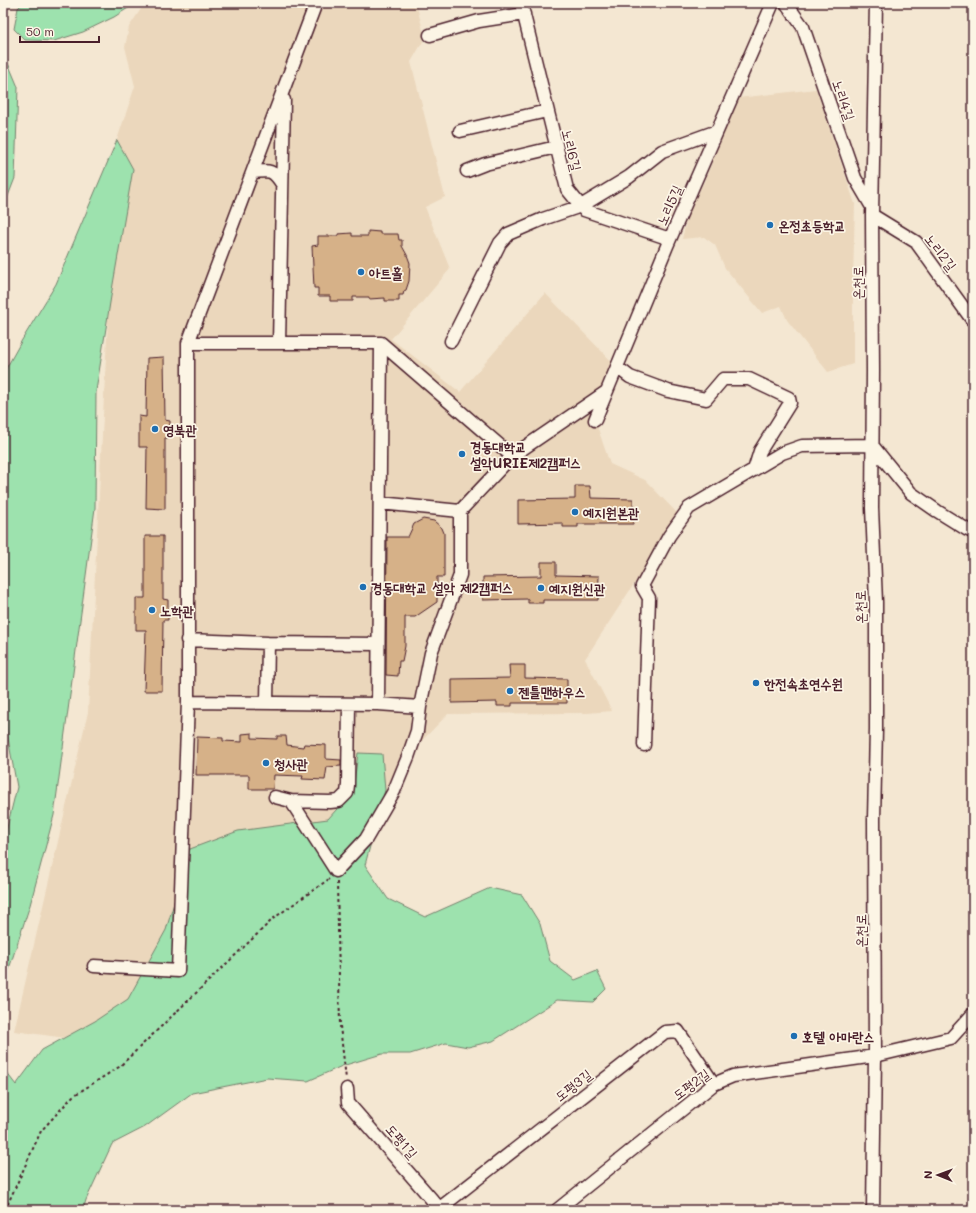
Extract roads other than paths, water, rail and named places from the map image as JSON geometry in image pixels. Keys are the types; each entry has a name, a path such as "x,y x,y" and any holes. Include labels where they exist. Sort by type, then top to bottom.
{"street":[{"path":"94,966 178,971 188,702 188,343 316,3"},
{"name":"노리5길","path":"594,420 670,239 774,3"},
{"name":"노리4길","path":"786,3 803,27 855,178 872,211"},
{"name":"온천로","path":"873,1210 875,1056 874,819 876,602 872,508 872,211 876,3"},
{"path":"430,35 522,8"},
{"name":"노리6길","path":"522,8 567,189 584,210 670,239"},
{"path":"279,343 284,90"},
{"path":"460,131 547,111"},
{"path":"451,341 500,243 508,234 543,219 581,206 629,177 662,151 717,131"},
{"path":"467,171 485,164 556,147"},
{"path":"253,172 270,171 276,175 282,184"},
{"name":"노리2길","path":"872,211 916,242 973,321"},
{"path":"188,343 381,344 512,456"},
{"path":"378,704 381,344"},
{"path":"617,366 630,377 668,390 706,399 723,379 749,379 789,398 790,402 760,451 754,470"},
{"path":"291,801 336,871 366,839 394,791 417,731 420,707 431,654 460,575 460,511 512,456 606,392"},
{"path":"644,745 649,598 642,586 669,536 690,508 782,453 802,446 872,445 911,493 937,511 973,532"},
{"path":"380,503 460,511"},
{"path":"187,640 268,643 378,644"},
{"path":"267,703 268,643"},
{"path":"188,702 378,704 420,707"},
{"path":"275,797 291,801 330,802 339,801 347,793 349,704"},
{"name":"도평2길","path":"557,1210 714,1084 733,1076 875,1056 951,1038 973,1014"},
{"name":"도평3길","path":"440,1209 665,1032 678,1031 714,1084"},
{"name":"도평1길","path":"346,1089 348,1103 440,1209"}],"place":[{"name":"온정초등학교","path":"770,225"},
{"name":"아트홀","path":"361,272"},
{"name":"영북관","path":"155,429"},
{"name":"경동대학교 설악URIE제2캠퍼스","path":"462,454"},
{"name":"예지원본관","path":"575,512"},
{"name":"경동대학교 설악 제2캠퍼스","path":"363,587"},
{"name":"예지원신관","path":"541,588"},
{"name":"노학관","path":"152,610"},
{"name":"한전속초연수원","path":"756,683"},
{"name":"젠틀맨하우스","path":"510,691"},
{"name":"청사관","path":"266,763"},
{"name":"호텔 아마란스","path":"794,1036"}]}
